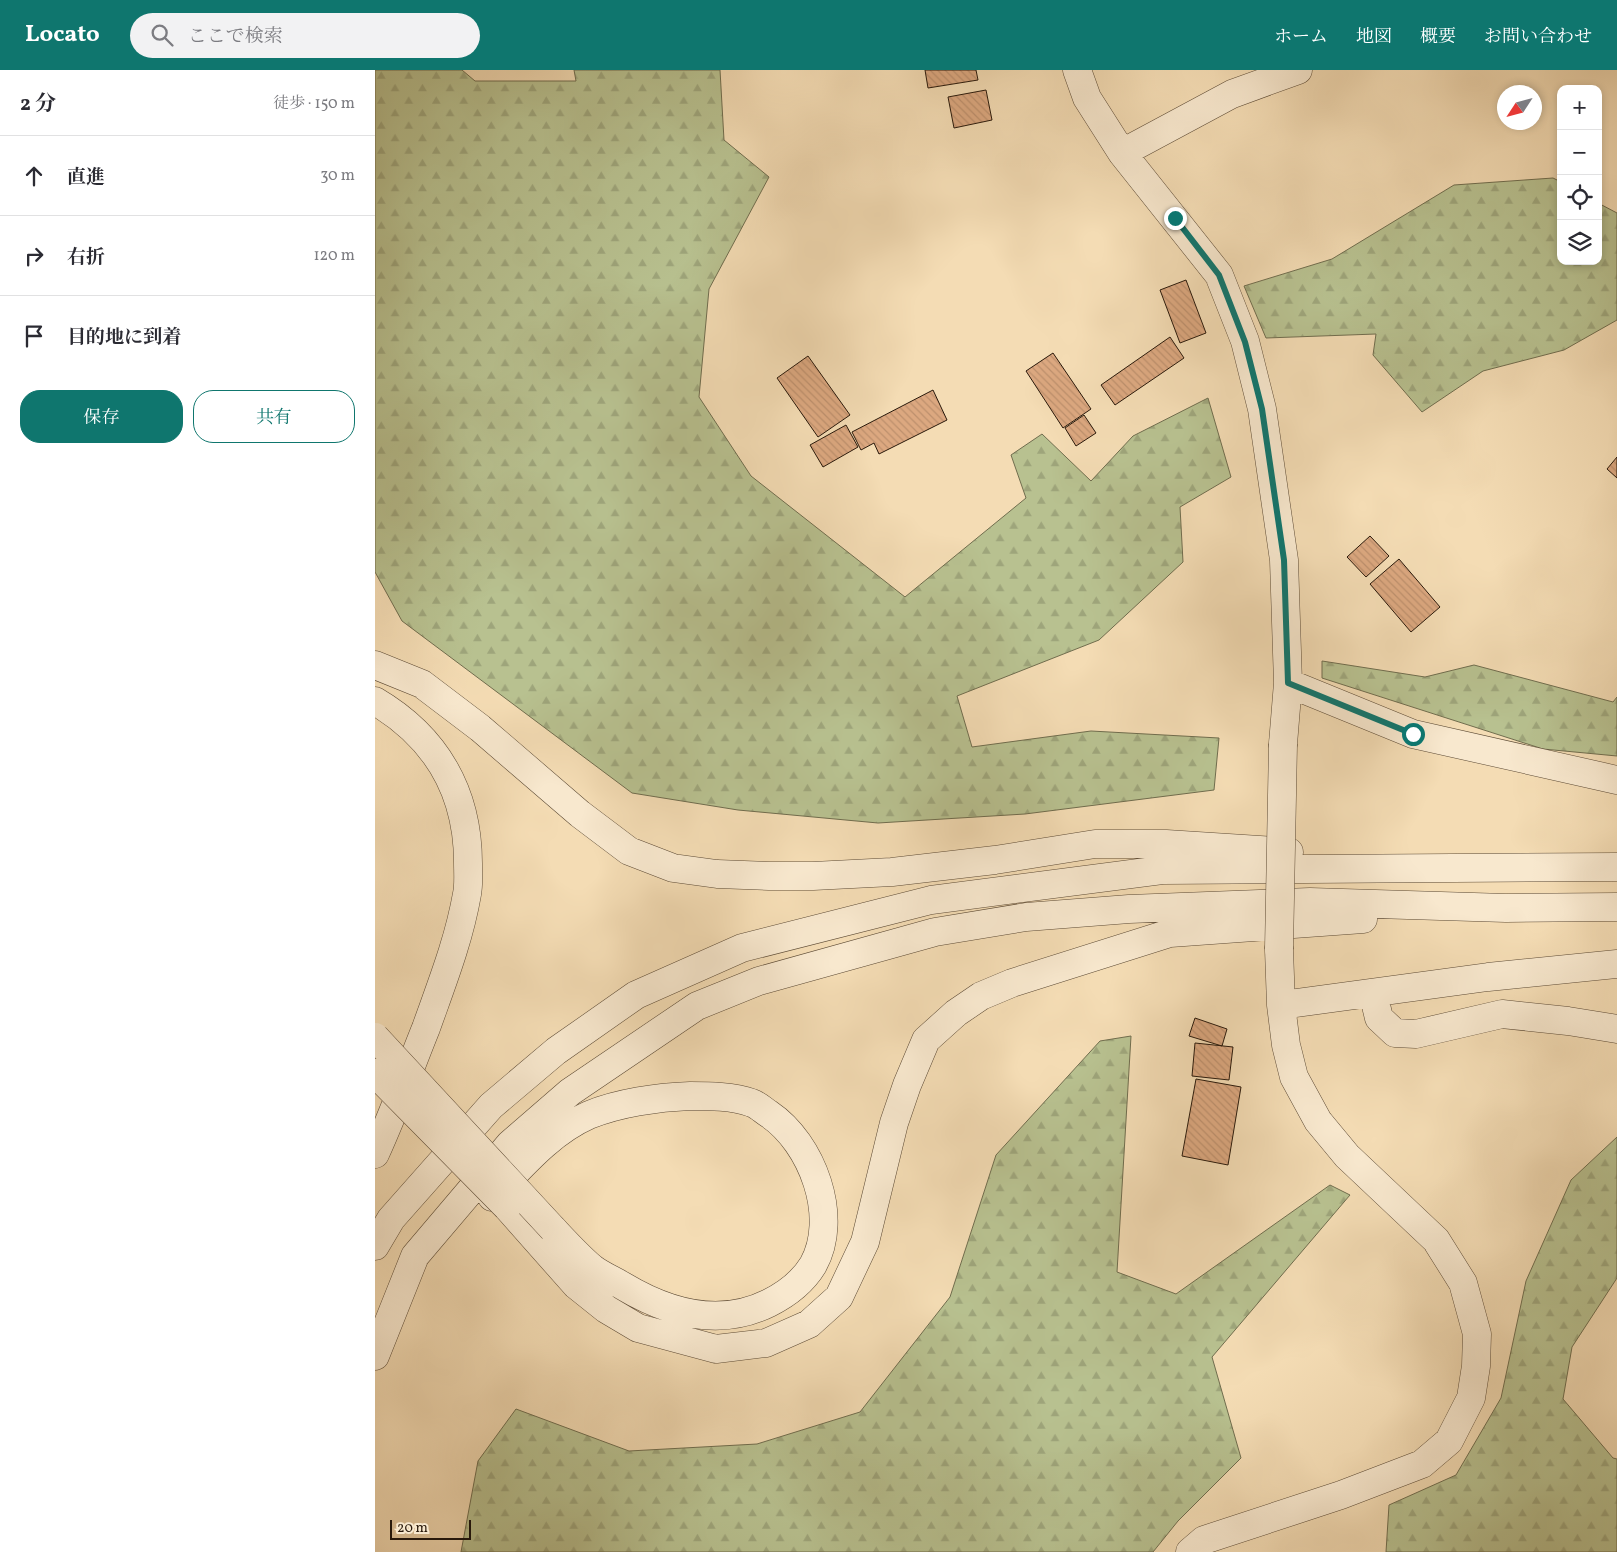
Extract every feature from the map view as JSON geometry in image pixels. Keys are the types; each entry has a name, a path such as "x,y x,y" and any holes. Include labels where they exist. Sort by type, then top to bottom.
{"street":[{"path":"1077,70 1087,98 1122,153 1219,275 1245,342 1262,409 1284,560 1288,683 1283,744 1279,949 1281,1005 1286,1045 1294,1077 1318,1121 1347,1156 1436,1240 1463,1283 1477,1334 1471,1398 1449,1441 1422,1464 1341,1495 1204,1540 1190,1552"},
{"path":"1122,153 1232,94 1298,70"},
{"path":"375,664 422,684 480,728 580,814 629,851 673,868 717,874 769,876 892,872 995,860 1095,844 1167,844 1529,866"},
{"path":"1288,683 1413,734 1617,780"},
{"path":"375,701 403,719 425,739 447,772 462,810 468,848 468,892 452,957 390,1122 375,1154"},
{"path":"375,1246 391,1219 491,1106 556,1051 636,995 742,948 931,900 1163,870 1529,866 1617,867"},
{"path":"377,1352 415,1256 510,1144 571,1092 690,1011 759,981 935,932 1026,917 1129,909 1310,902 1506,908 1617,907"},
{"path":"375,1073 507,1206 576,1285 606,1309 638,1328 716,1349 766,1343 809,1324 839,1297 865,1242 894,1123 926,1040 956,1013 981,996 1012,982 1170,933 1506,908"},
{"path":"1281,1005 1488,977 1617,964"},
{"path":"1373,993 1379,1018 1395,1033 1416,1034 1502,1014 1568,1021 1617,1029"},
{"path":"375,1037 553,1229 594,1269 656,1303 685,1313 710,1317 733,1316 757,1310 780,1298 800,1283 813,1264 820,1248 822,1207 818,1182 809,1160 798,1142 781,1123 753,1104 709,1096 666,1097 589,1116 550,1140 528,1159 456,1234 424,1269 377,1352"}],"green space":[{"path":"375,70 462,70 475,81 576,81 574,70 720,70 724,140 769,177 709,289 699,397 751,476 905,597 1026,498 1011,455 1042,434 1091,481 1133,436 1208,398 1231,477 1180,507 1183,562 1099,640 957,696 972,747 1091,731 1219,738 1214,790 1025,814 878,823 738,810 632,793 402,621 375,572"},
{"path":"1553,178 1557,180 1557,265 1602,265 1602,205 1617,213 1617,320 1564,350 1483,371 1422,412 1373,355 1376,334 1266,338 1244,286 1332,259 1454,185"},
{"path":"1322,661 1425,677 1474,665 1613,702 1617,697 1617,756 1543,749 1322,678"},
{"path":"1131,1036 1117,1272 1176,1294 1330,1185 1350,1195 1212,1357 1241,1458 1178,1521 1153,1552 461,1552 478,1461 516,1409 629,1451 757,1444 860,1412 950,1297 996,1155 1100,1041"},
{"path":"1617,1137 1617,1278 1572,1347 1563,1399 1613,1458 1617,1459 1617,1552 1386,1552 1389,1505 1456,1475 1501,1398 1526,1281 1571,1180"}],"building":[{"path":"925,70 976,70 978,80 928,88"},
{"path":"986,90 992,120 954,128 948,97"},
{"path":"1186,280 1206,333 1180,343 1160,290"},
{"path":"1170,337 1184,358 1115,405 1101,385"},
{"path":"1053,353 1091,409 1063,428 1026,371"},
{"path":"808,356 850,415 818,437 777,378"},
{"path":"933,390 947,420 879,454 874,443 861,450 852,432"},
{"path":"1084,415 1096,433 1076,446 1065,428"},
{"path":"846,425 858,447 823,467 810,445"},
{"path":"1617,457 1617,478 1607,469"},
{"path":"1370,536 1389,556 1366,577 1347,557"},
{"path":"1399,559 1440,607 1411,632 1370,584"},
{"path":"1195,1018 1227,1029 1222,1046 1189,1036"},
{"path":"1195,1043 1233,1047 1229,1080 1192,1076"},
{"path":"1196,1079 1241,1087 1228,1165 1182,1156"}],"route":[{"path":"1175,218 1219,275 1245,342 1262,409 1284,560 1288,683 1413,734"}]}
